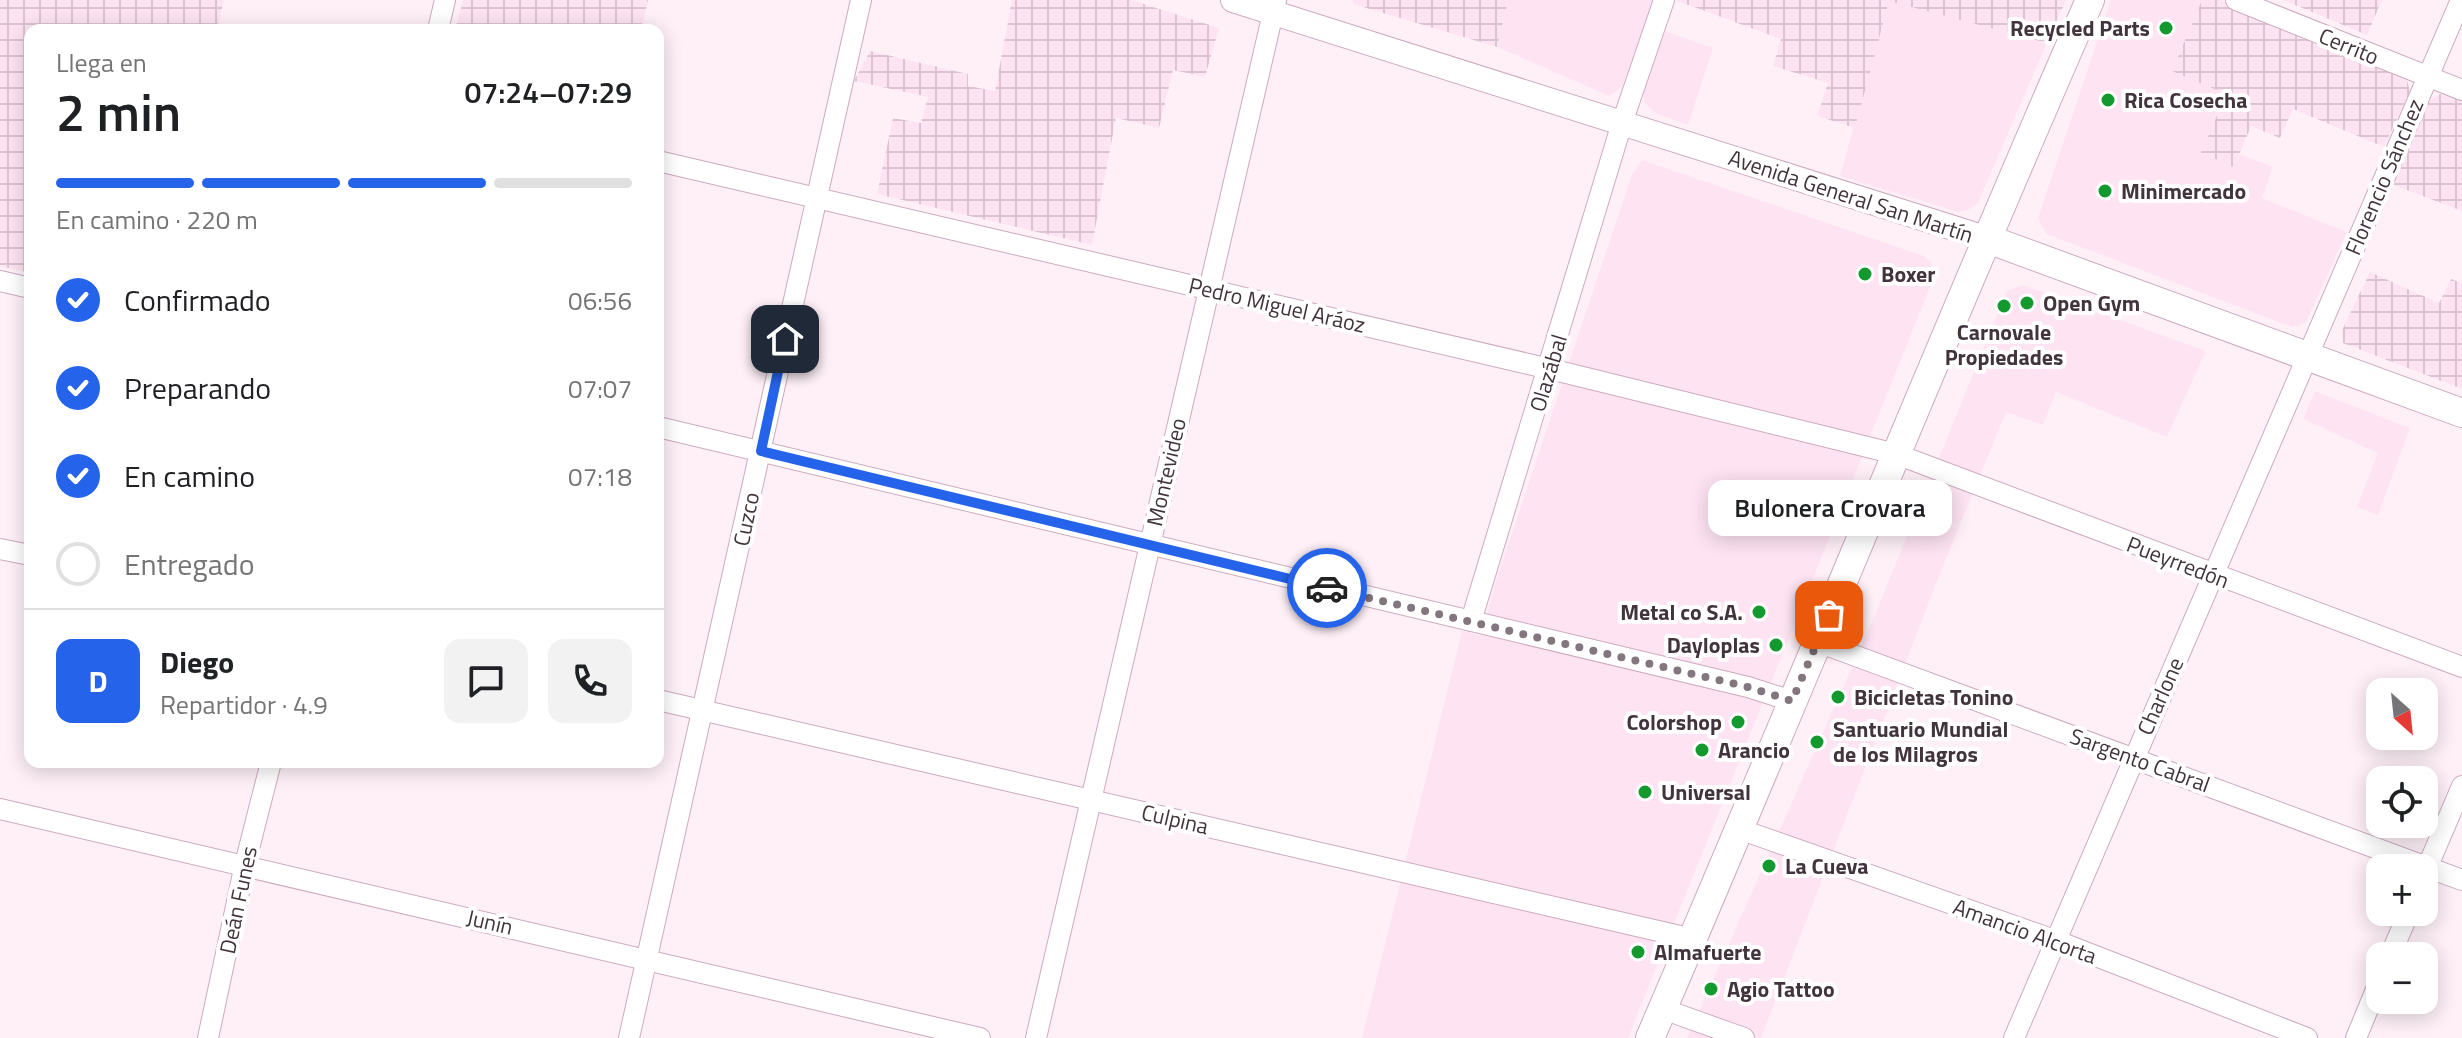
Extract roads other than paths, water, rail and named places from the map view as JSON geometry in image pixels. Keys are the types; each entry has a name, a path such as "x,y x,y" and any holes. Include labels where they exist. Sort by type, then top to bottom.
{"main road":[{"path":"1650,1038 1742,830 1792,701 1985,238 2090,0"},
{"name":"Avenida General San Martín","path":"1985,238 2462,413"}],"street":[{"path":"439,24 445,0"},
{"name":"Cuzco","path":"629,1038 705,711 814,199 861,0"},
{"name":"Avenida General San Martín","path":"1233,0 1274,7 1622,123 1985,238"},
{"name":"Olazábal","path":"1471,621 1550,369 1622,123 1664,0"},
{"name":"Cerrito","path":"2236,0 2462,90"},
{"name":"Florencio Sánchez","path":"2309,355 2461,0"},
{"name":"Montevideo","path":"1036,1038 1274,7"},
{"name":"Pedro Miguel Aráoz","path":"664,162 1210,288 1896,454"},
{"path":"0,281 24,287"},
{"name":"Charlone","path":"2014,1038 2309,355"},
{"path":"664,428 1748,687 1792,701"},
{"name":"Pueyrredón","path":"1896,454 2213,576 2462,667"},
{"path":"0,549 24,554"},
{"name":"Sargento Cabral","path":"1818,642 2133,757 2382,854"},
{"name":"Culpina","path":"664,701 1693,939"},
{"name":"Deán Funes","path":"208,1038 245,864 269,768"},
{"path":"2433,854 2462,786"},
{"name":"Junín","path":"0,809 980,1038"},
{"name":"Amancio Alcorta","path":"1742,830 2057,941 2307,1038"},
{"name":"Sargento Cabral","path":"2438,874 2462,880"},
{"path":"1663,1009 1744,1038"},
{"path":"2356,1038 2366,1014"}],"place":[{"name":"Recycled Parts","path":"2166,28"},
{"name":"Rica Cosecha","path":"2108,100"},
{"name":"Minimercado","path":"2105,191"},
{"name":"Boxer","path":"1865,274"},
{"name":"Open Gym","path":"2027,303"},
{"name":"Carnovale Propiedades","path":"2004,306"},
{"name":"Metal co S.A.","path":"1759,612"},
{"name":"Bulonera Crovara","path":"1829,615"},
{"name":"Dayloplas","path":"1776,645"},
{"name":"Bicicletas Tonino","path":"1838,697"},
{"name":"Colorshop","path":"1738,722"},
{"name":"Santuario Mundial de los Milagros","path":"1817,742"},
{"name":"Arancio","path":"1702,750"},
{"name":"Universal","path":"1645,792"},
{"name":"La Cueva","path":"1769,866"},
{"name":"Almafuerte","path":"1638,952"},
{"name":"Agio Tattoo","path":"1711,989"}]}
